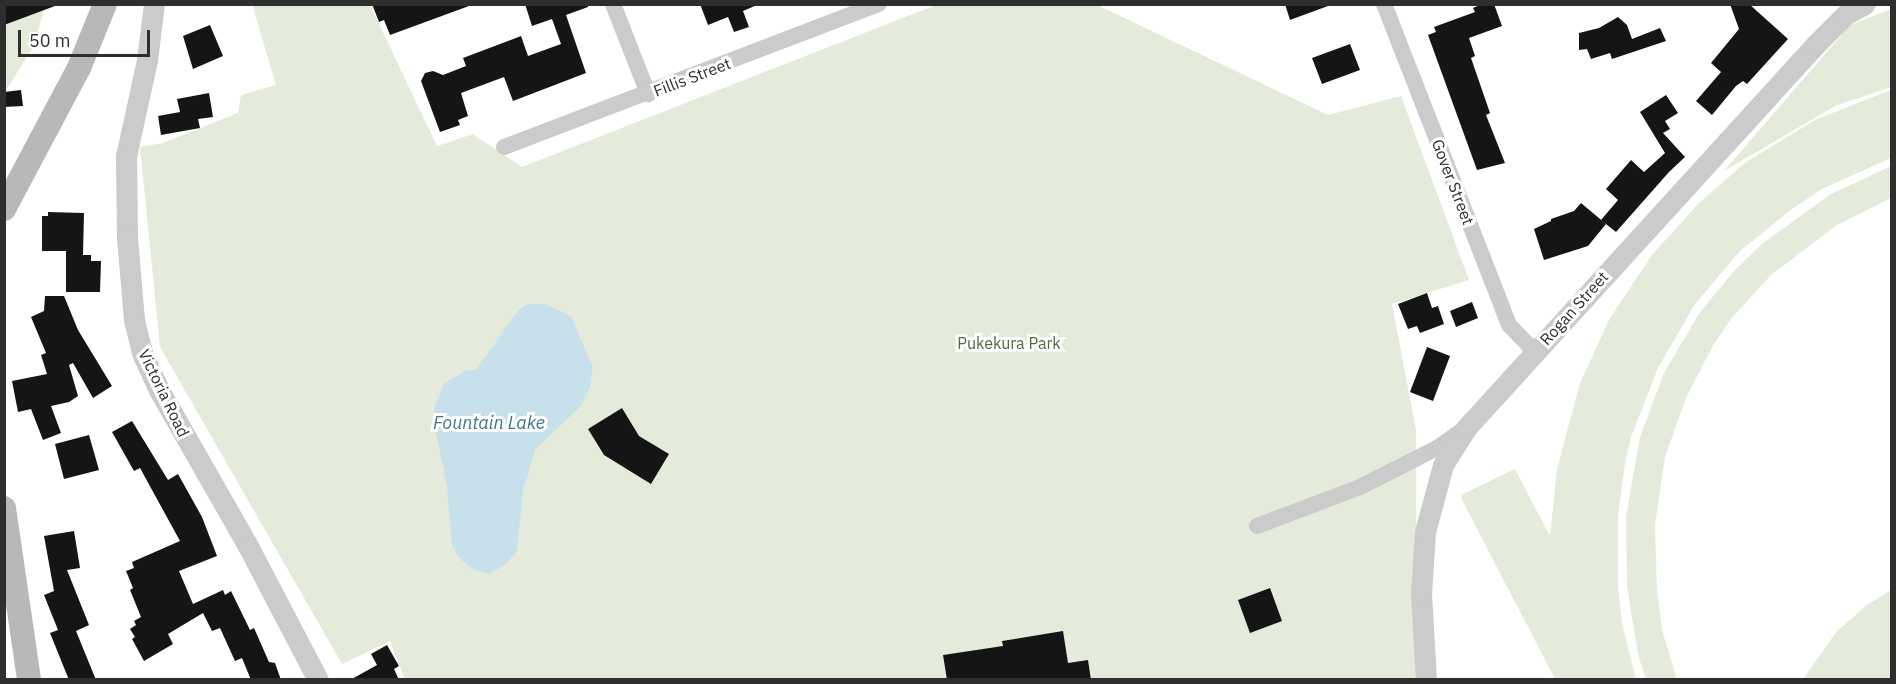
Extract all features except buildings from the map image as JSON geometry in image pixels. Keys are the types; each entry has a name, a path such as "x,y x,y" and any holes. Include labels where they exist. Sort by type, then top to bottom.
{"main road":[{"path":"4,208 80,68 105,4"},
{"path":"4,508 29,680"}],"street":[{"name":"Victoria Road","path":"154,4 147,60 126,156 127,238 134,320 142,353 159,390 254,556 318,680"},
{"path":"613,4 648,94"},
{"name":"Fillis Street","path":"504,147 879,4"},
{"name":"Gover Street","path":"1384,4 1509,325 1534,351"},
{"name":"Rogan Street","path":"1426,680 1421,594 1425,532 1443,465 1467,427 1808,52 1842,9 1865,4"},
{"path":"1257,526 1360,487 1437,448 1467,427"}],"green space":[{"name":"Pukekura Park","path":"252,4 370,5 437,146 473,134 522,167 936,5 1097,5 1328,115 1401,96 1469,280 1392,304 1416,430 1417,679 405,680 390,641 342,664 160,347 140,147 163,143 238,113 241,95 276,85"},
{"path":"45,7 33,47 5,92 5,20"},
{"path":"1891,9 1891,87 1835,106 1724,171 1850,25"},
{"path":"1891,90 1891,158 1822,189 1792,209 1740,251 1695,304 1658,368 1631,437 1618,516 1618,586 1622,623 1636,679 1555,679 1461,498 1463,494 1515,469 1550,536 1557,469 1580,383 1610,318 1652,255 1699,203 1746,162 1817,119"},
{"path":"1891,166 1891,198 1837,225 1771,275 1731,319 1714,344 1686,398 1665,457 1655,525 1657,589 1662,630 1677,679 1646,679 1638,655 1627,586 1626,517 1640,437 1664,373 1700,312 1735,270 1763,243 1831,194"},
{"path":"1891,590 1891,679 1803,679 1837,631 1867,605"}],"water":[{"name":"Fountain Lake","path":"528,304 545,304 571,316 593,367 590,387 581,406 535,450 523,491 517,551 506,564 489,574 472,569 459,558 452,545 447,486 436,433 434,408 444,383 467,370 476,370 519,309"}]}
